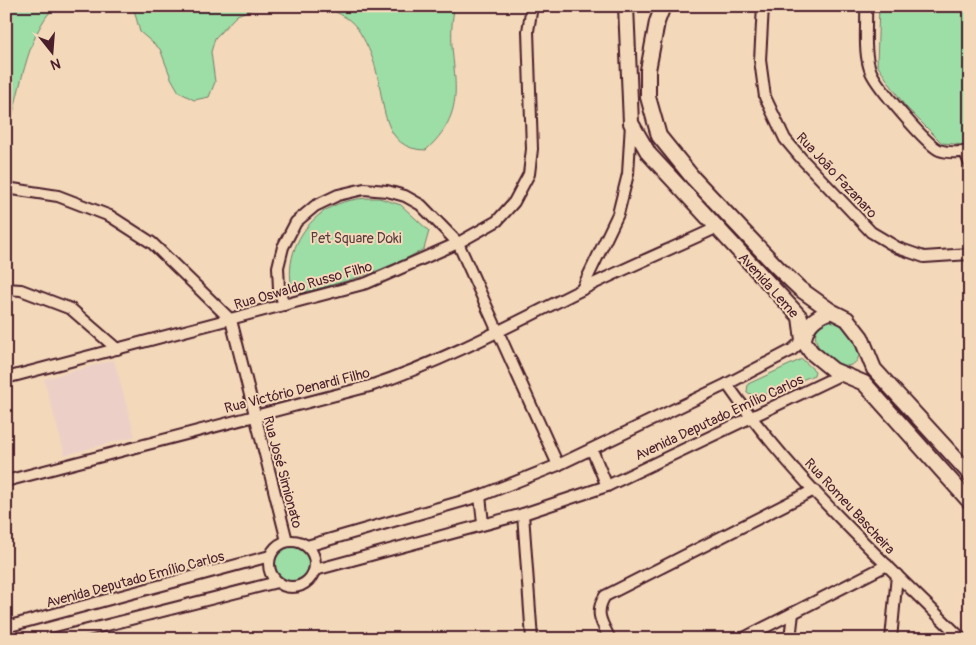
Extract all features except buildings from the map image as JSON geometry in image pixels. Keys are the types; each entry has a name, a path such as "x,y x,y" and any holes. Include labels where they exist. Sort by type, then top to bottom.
{"street":[{"name":"Rua Oswaldo Russo Filho","path":"6,378 367,283 458,243 497,221 514,202 529,174 532,149 528,30 529,12 532,6"},
{"path":"582,290 618,214 628,174 631,123 626,6"},
{"name":"Avenida Leme","path":"663,6 657,22 648,70 648,97 659,136 693,178 777,267 800,289 831,311 847,319 861,337 866,353 874,368 970,474"},
{"name":"Rua João Fazanaro","path":"763,6 760,60 765,97 785,139 871,232 898,248 924,257 970,254"},
{"path":"866,6 868,61 871,73 896,108 939,150 967,151 970,164"},
{"name":"Avenida Leme","path":"631,123 649,154 800,316 803,340"},
{"path":"6,188 58,196 110,216 152,244 231,320"},
{"path":"284,304 279,289 278,268 283,247 296,222 315,206 338,195 364,189 387,191 405,196 420,205 458,243 558,465"},
{"name":"Rua Victório Denardi Filho","path":"6,481 370,386 418,370 498,333 582,290 716,228"},
{"path":"6,289 22,290 71,309 117,349"},
{"path":"831,311 817,317 808,324 803,340 821,362 864,384 970,502"},
{"name":"Rua José Simionato","path":"231,320 287,542"},
{"name":"Avenida Deputado Emílio Carlos","path":"307,546 480,496 558,465 728,384 792,350 803,340"},
{"path":"842,374 853,372 861,366 866,353"},
{"name":"Avenida Deputado Emílio Carlos","path":"315,570 523,514 607,486 750,416 842,374"},
{"name":"Rua Romeu Bascheira","path":"728,384 750,416 814,490 962,639"},
{"path":"592,450 607,486"},
{"path":"610,639 600,620 598,610 605,596 814,490"},
{"path":"480,496 482,524"},
{"path":"523,514 532,639"},
{"path":"287,542 298,542 307,546 314,557 315,570 309,580 299,586 286,586 277,582 270,570 270,556 277,547 287,542"},
{"name":"Avenida Deputado Emílio Carlos","path":"6,627 270,556"},
{"path":"742,639 886,564"},
{"path":"891,639 897,575"},
{"path":"52,639 277,582"},
{"path":"790,639 793,613"}],"shaded area":[{"path":"114,360 135,436 65,455 44,379"}],"green space":[{"path":"6,6 56,6 46,17 30,49 6,137"},
{"path":"133,6 260,6 237,15 215,38 211,52 215,82 209,97 194,100 179,92 171,78 160,49 140,32"},
{"path":"321,6 455,6 452,46 455,98 451,115 442,132 426,150 411,148 400,142 393,133 384,109 375,65 363,38 349,20"},
{"path":"879,6 970,6 970,143 965,145 942,143 905,106 877,65"},
{"name":"Pet Square Doki","path":"379,198 401,205 429,231 424,249 394,264 348,280 300,293 292,288 290,273 296,245 303,232 313,221 324,211 337,204 358,199"},
{"path":"829,321 843,327 858,348 859,355 857,361 851,365 842,366 834,363 820,349 816,340 816,332 820,325"},
{"path":"802,359 815,371 814,375 757,398 747,392 748,384"},
{"path":"292,547 299,548 304,552 308,557 308,571 304,576 299,580 292,581 285,580 280,576 276,571 275,564 276,557 280,552 285,548"}]}
